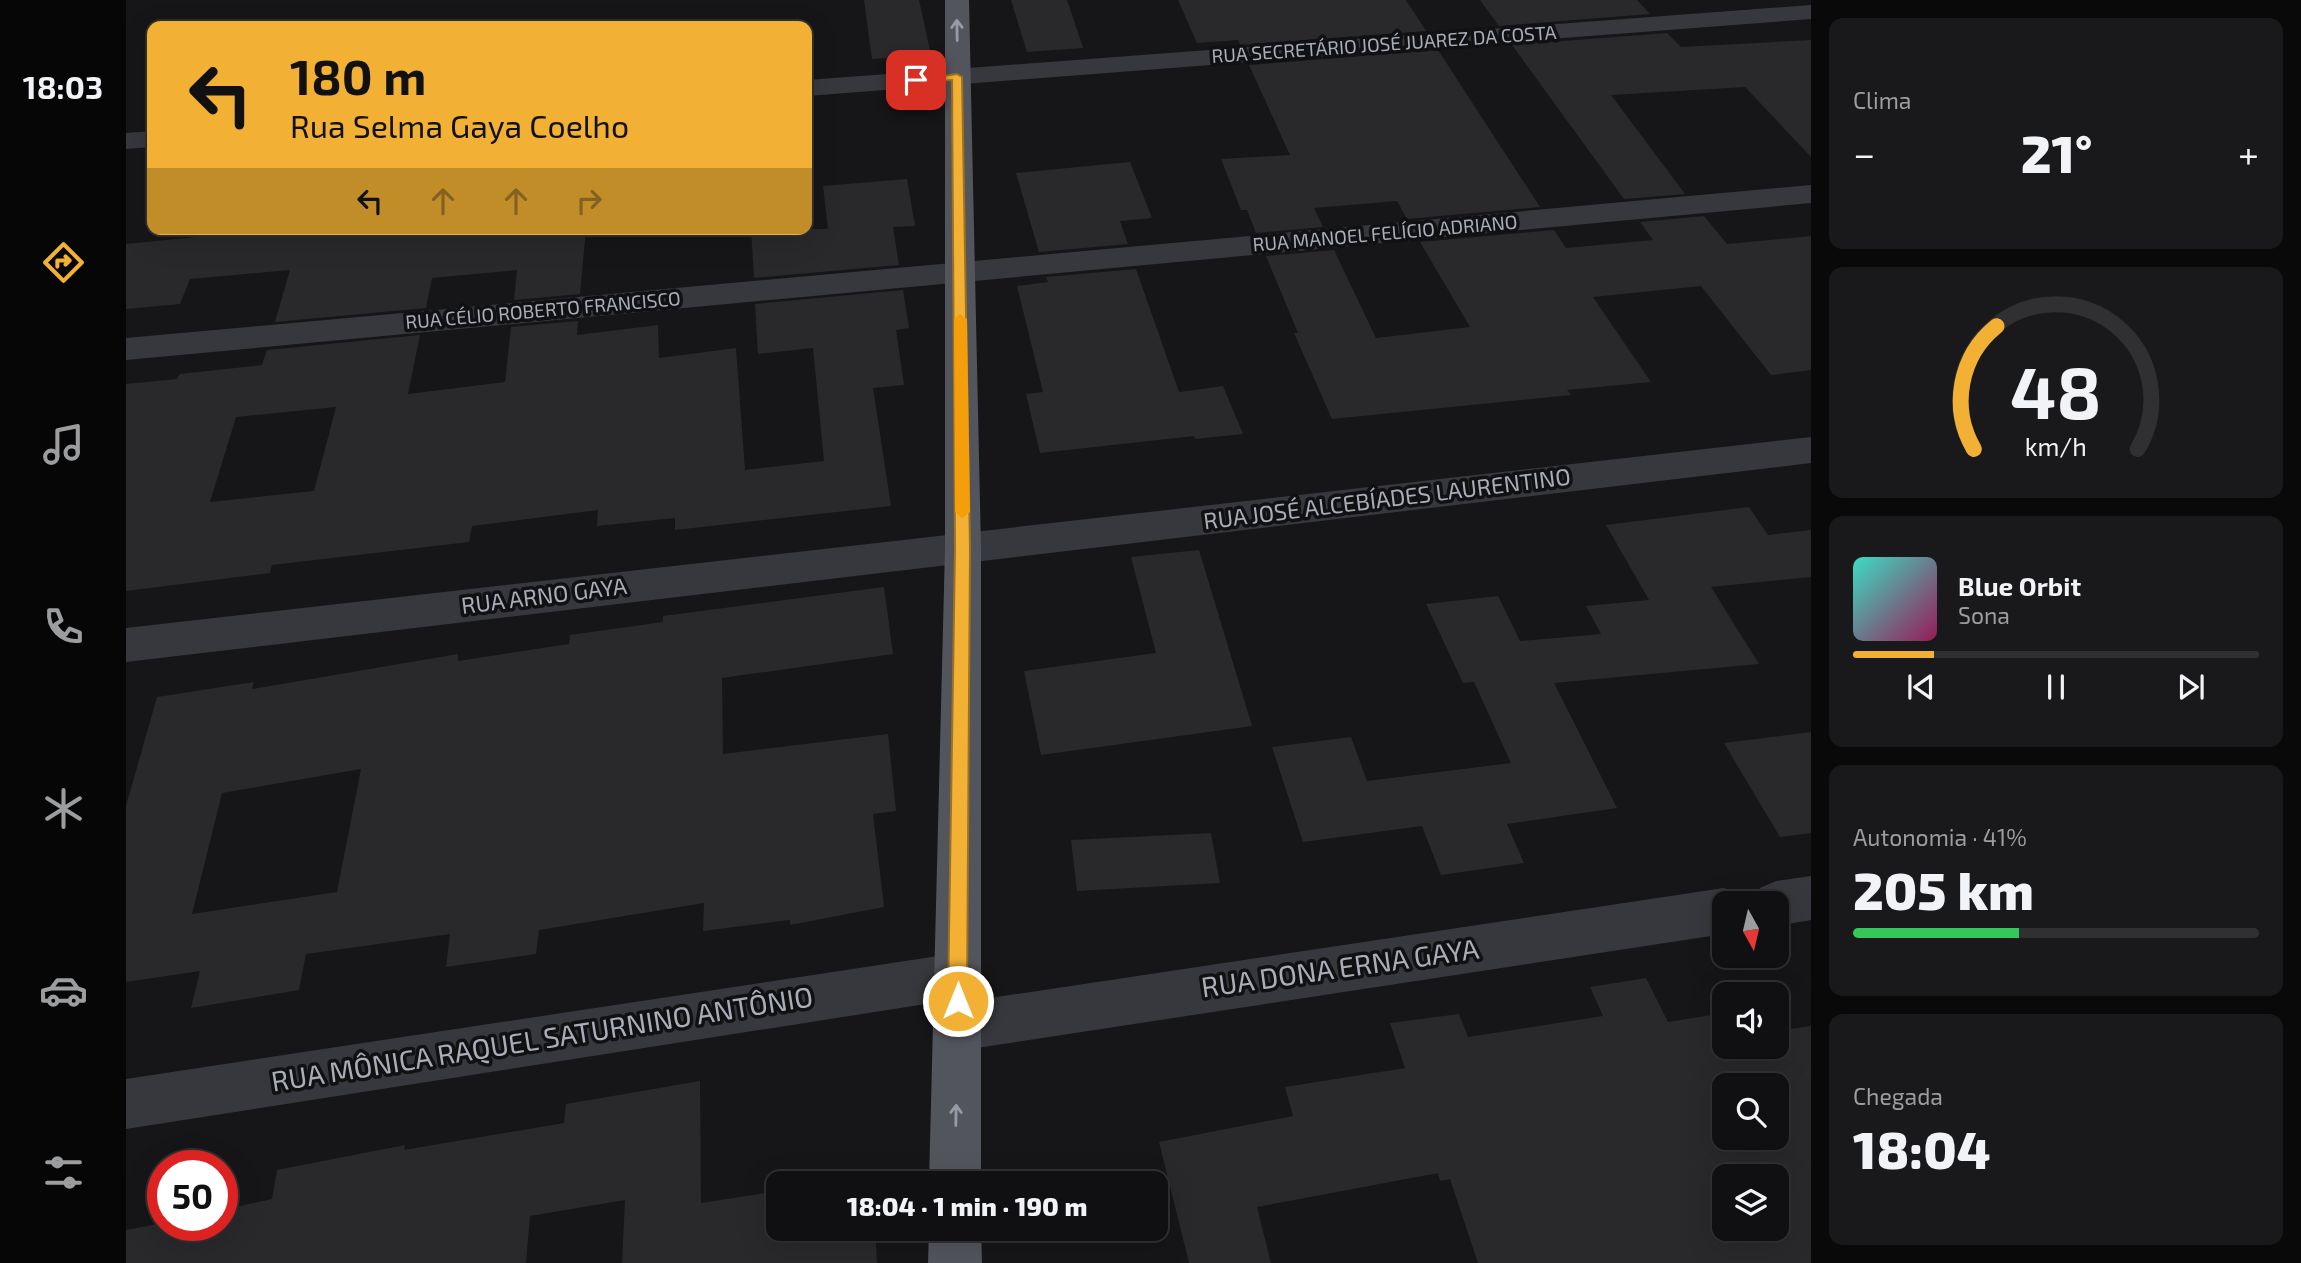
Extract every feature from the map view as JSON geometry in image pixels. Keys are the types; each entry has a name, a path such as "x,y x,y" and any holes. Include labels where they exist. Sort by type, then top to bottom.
{"main road":[{"path":"955,1171 962,548 957,0"},
{"path":"955,1241 955,1263"}],"street":[{"name":"RUA SECRETÁRIO JOSÉ JUAREZ DA COSTA","path":"812,89 1811,12"},
{"path":"126,141 147,139"},
{"name":"RUA MANOEL FELÍCIO ADRIANO","path":"960,272 1811,194"},
{"name":"RUA CÉLIO ROBERTO FRANCISCO","path":"126,349 960,272"},
{"name":"RUA JOSÉ ALCEBÍADES LAURENTINO","path":"962,548 1811,450"},
{"name":"RUA ARNO GAYA","path":"126,645 962,548"},
{"path":"1789,902 1811,898"},
{"name":"RUA DONA ERNA GAYA","path":"957,1027 1712,913"},
{"name":"RUA MÔNICA RAQUEL SATURNINO ANTÔNIO","path":"126,1104 958,976"}],"building":[{"path":"864,0 919,0 931,55 872,59"},
{"path":"1011,0 1067,0 1083,48 1027,52"},
{"path":"1178,0 1406,0 1426,31 1240,45 1238,40 1197,43"},
{"path":"1480,0 1637,0 1650,14 1499,26"},
{"path":"1667,33 1681,47 1811,40 1811,157 1745,87 1611,95 1685,194 1624,199 1512,45"},
{"path":"1438,50 1540,207 1407,219 1397,201 1314,208 1323,227 1256,233 1247,210 1241,210 1221,159 1290,155 1249,65"},
{"path":"1130,162 1152,218 1120,221 1128,244 1039,252 1016,173"},
{"path":"907,179 915,226 893,227 899,265 754,278 751,235 812,235 812,229 828,229 823,186"},
{"path":"1704,216 1727,244 1811,236 1811,370 1771,375 1701,286 1593,297 1651,382 1567,390 1571,395 1332,419 1294,333 1298,333 1266,256 1334,250 1376,338 1470,327 1420,242 1554,230 1566,248 1653,240 1640,222"},
{"path":"216,235 585,235 580,294 514,300 517,270 432,278 426,308 275,322 290,270 190,279 180,304 126,309 126,244"},
{"path":"1136,269 1179,392 1223,386 1243,434 1195,439 1194,436 1040,453 1026,394 1043,392 1017,286 1048,282 1046,277"},
{"path":"903,290 909,328 896,330 904,385 873,388 891,506 675,530 675,518 597,526 598,510 472,526 469,542 272,565 270,573 126,591 126,384 177,379 180,374 262,365 267,350 420,335 408,394 505,382 511,327 578,321 577,335 658,325 659,358 736,348 745,470 824,461 813,348 758,354 755,304","holes":["336,407 314,491 210,502 236,417"]},
{"path":"1749,507 1768,535 1811,530 1811,577 1711,587 1759,664 1554,683 1617,808 1507,824 1524,863 1441,875 1422,826 1303,842 1272,747 1351,737 1367,781 1511,763 1474,682 1463,683 1426,604 1498,596 1520,641 1601,634 1586,606 1649,600 1606,525"},
{"path":"1199,550 1252,726 1041,755 1024,671 1156,653 1131,557"},
{"path":"884,587 893,654 722,678 723,754 888,734 896,811 873,814 884,907 790,925 790,920 703,931 704,903 539,930 536,954 446,967 450,934 306,954 299,990 191,1008 200,971 126,982 126,806 157,697 254,682 252,689 458,654 458,661 569,644 570,635 663,622 663,616","holes":["361,769 337,892 192,914 222,793"]},
{"path":"1811,732 1811,833 1780,837 1724,743"},
{"path":"1211,833 1220,883 1077,891 1071,840"},
{"path":"1646,978 1668,1022 1712,1015 1712,1059 1789,1059 1789,1029 1811,1026 1811,1263 1478,1263 1450,1179 1440,1181 1438,1173 1257,1207 1271,1263 1189,1263 1159,1142 1293,1116 1285,1087 1405,1068 1390,1023 1459,1014 1468,1037 1603,1016 1590,987"},
{"path":"700,1081 701,1203 766,1193 766,1241 876,1241 877,1263 622,1263 625,1200 530,1216 526,1263 126,1263 126,1230 147,1226 147,1241 238,1241 238,1206 272,1199 277,1170 405,1145 404,1150 564,1123 566,1104"}],"slow traffic":[{"path":"960,319 962,512"}],"route":[{"path":"916,80 957,77 962,548 958,1001"}]}
